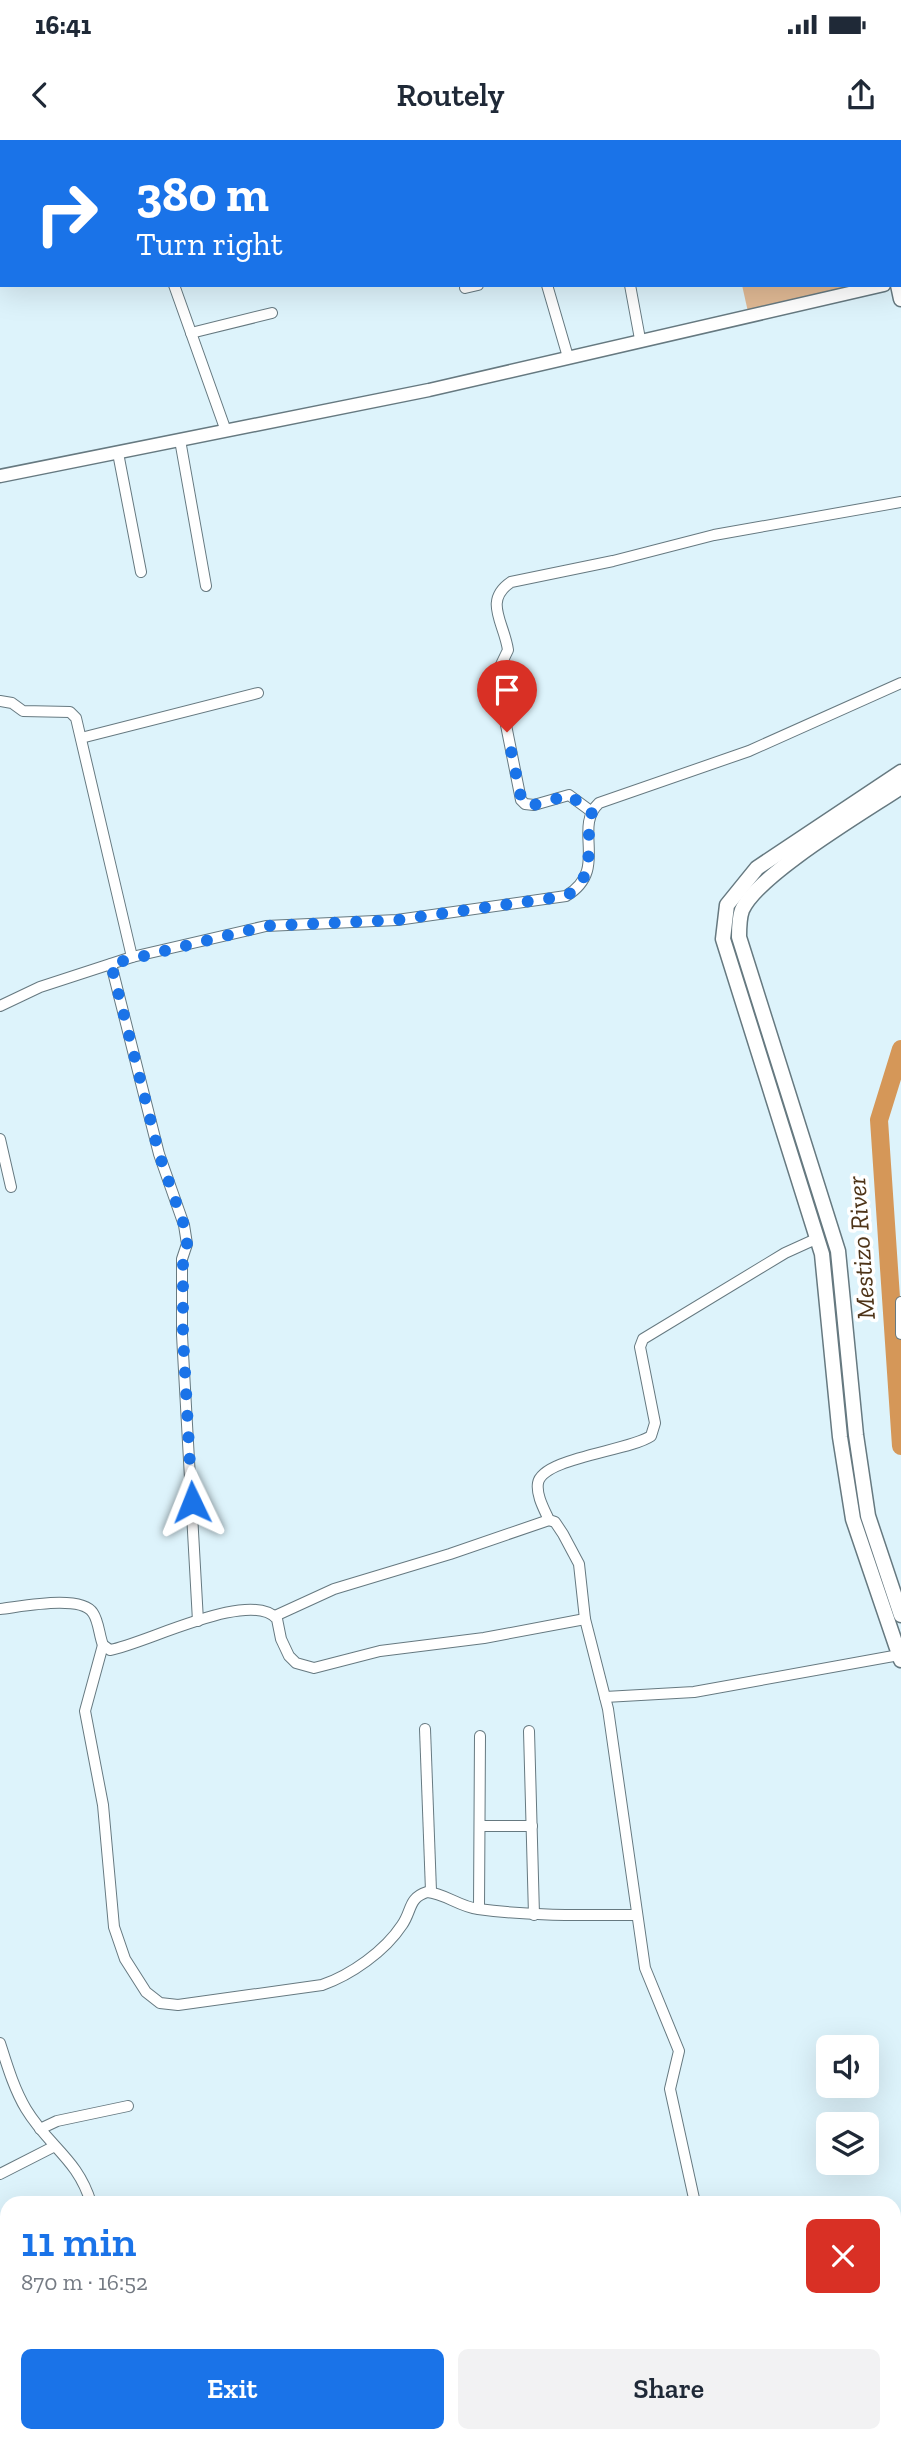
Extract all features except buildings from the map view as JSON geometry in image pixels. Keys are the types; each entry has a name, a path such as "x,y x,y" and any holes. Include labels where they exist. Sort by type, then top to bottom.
{"main road":[{"path":"900,1658 853,1519 840,1437 822,1254 723,939 727,905 757,868 901,772"},
{"path":"901,787 767,880 742,911 739,937 838,1251 856,1435 868,1516 901,1615"},
{"path":"765,1074 780,1070"}],"street":[{"path":"175,287 226,431"},
{"path":"465,288 469,287"},
{"path":"548,287 568,357"},
{"path":"630,287 640,339"},
{"path":"0,476 429,390 640,339 875,287"},
{"path":"191,333 272,313"},
{"path":"180,440 206,586"},
{"path":"118,453 141,572"},
{"path":"592,812 569,795 534,805 525,804 521,800 495,675 508,650 496,604 496,595 501,589 511,582 613,561 714,535 901,502"},
{"path":"0,1006 40,987 132,957 266,926 397,920 559,898 578,887 588,873 592,812 604,801 749,751 901,683"},
{"path":"82,738 258,693"},
{"path":"0,701 12,703 23,711 70,712 76,718 132,957"},
{"path":"111,964 159,1154 184,1225 187,1244 183,1259 183,1335 198,1620"},
{"path":"0,1139 11,1187"},
{"path":"549,1520 537,1486 539,1479 550,1468 633,1445 654,1432 655,1423 640,1347 643,1339 785,1253 818,1238"},
{"path":"901,1302 901,1334"},
{"path":"103,1645 114,1650 198,1620 240,1610 275,1616 334,1589 549,1520 555,1522 576,1556 585,1619 605,1698 621,1791 635,1915 648,1979 678,2044 678,2058 670,2090 693,2196"},
{"path":"0,1609 54,1603 87,1607 95,1617 103,1645 85,1706 103,1805 111,1909 125,1959 152,1999 160,2003 178,2005 330,1982 380,1949 402,1926 414,1898 430,1891 463,1907 479,1909 534,1915 635,1915"},
{"path":"275,1616 289,1656 296,1663 314,1668 380,1651 484,1638 585,1619"},
{"path":"605,1698 694,1692 900,1658"},
{"path":"425,1729 430,1891"},
{"path":"529,1731 534,1915"},
{"path":"479,1909 480,1736"},
{"path":"480,1826 532,1826"},
{"path":"0,2043 26,2109 53,2147 75,2166 88,2196"},
{"path":"40,2129 57,2121 128,2106"},
{"path":"0,2174 53,2147"}],"shaded area":[{"path":"742,287 852,287 748,312"}],"waterway":[{"name":"Mestizo River","path":"901,1049 879,1120 901,1446"}],"route":[{"path":"192,1502 183,1335 183,1259 187,1244 184,1225 159,1154 111,964 266,926 397,920 514,906 551,900 573,892 588,873 592,812 569,795 534,805 522,802 507,732"}]}
